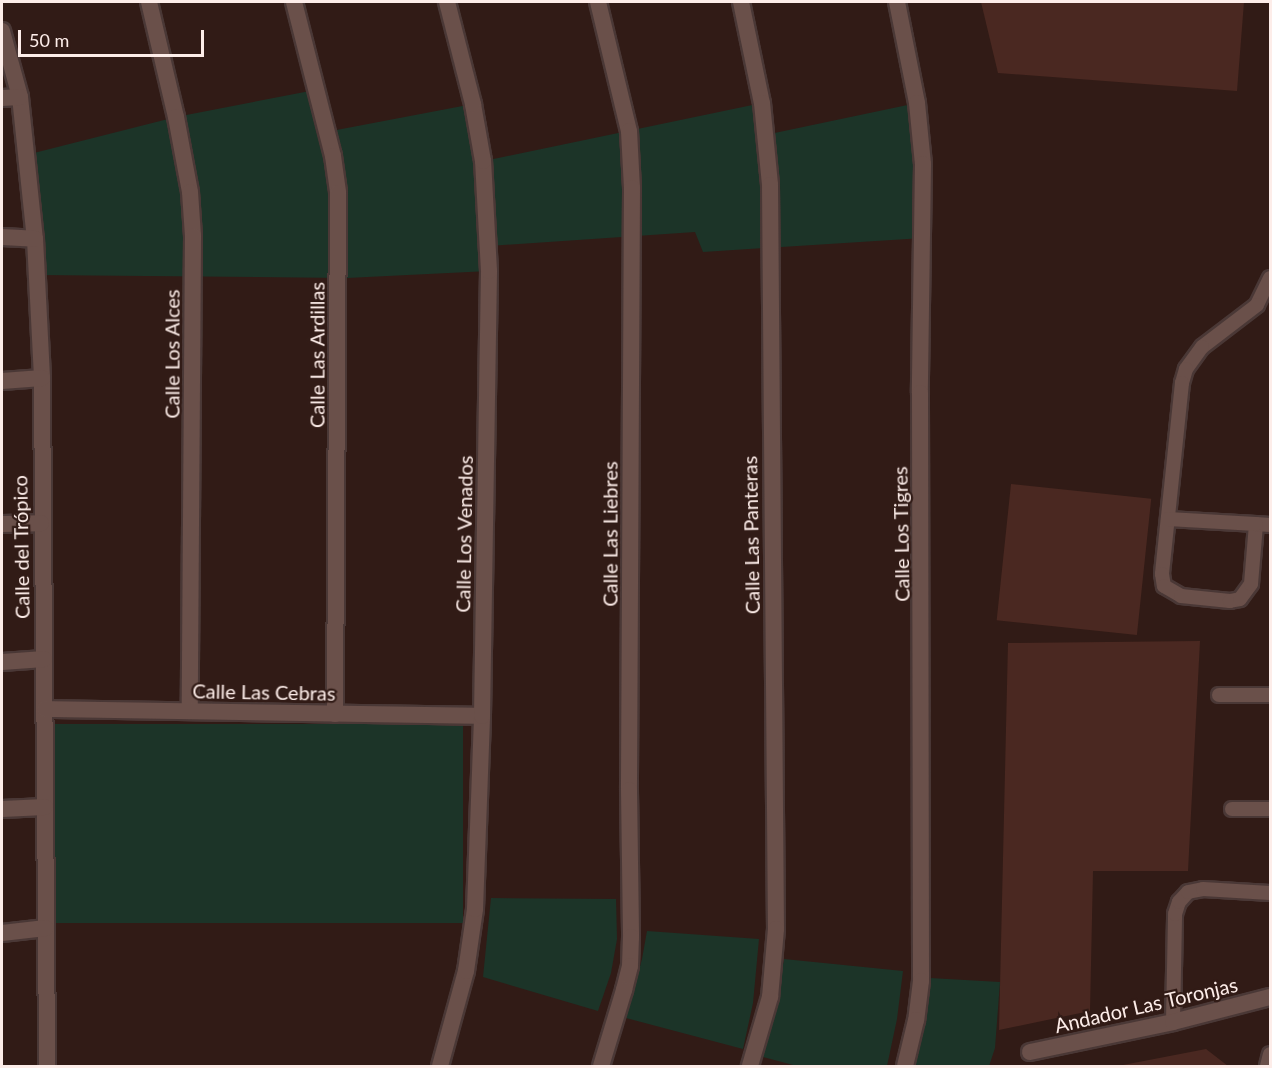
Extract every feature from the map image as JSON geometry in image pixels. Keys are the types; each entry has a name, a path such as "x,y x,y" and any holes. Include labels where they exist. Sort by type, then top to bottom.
{"street":[{"name":"Calle Los Alces","path":"149,2 176,117 190,192 193,236 190,711"},
{"name":"Calle Las Ardillas","path":"294,2 333,156 338,193 335,714"},
{"name":"Calle Los Venados","path":"440,1066 466,971 476,909 482,716 489,271 486,192 473,104 447,2"},
{"name":"Calle Las Liebres","path":"598,2 629,131 632,188 630,966 601,1066"},
{"name":"Calle Las Panteras","path":"741,2 762,103 770,185 776,929 770,997 750,1066"},
{"name":"Calle Los Tigres","path":"897,2 917,103 923,164 920,361 921,981 916,1020 905,1066"},
{"name":"Calle del Trópico","path":"2,31 20,97 35,239 42,378 41,523 45,709 46,1066"},
{"path":"2,98 20,97"},
{"path":"2,237 35,239"},
{"path":"2,381 42,378"},
{"path":"2,524 41,523"},
{"path":"2,662 44,659"},
{"name":"Calle Las Cebras","path":"45,709 482,716"},
{"path":"2,809 45,807"},
{"path":"2,933 46,928"},
{"name":"Andador Las Toronjas","path":"1030,1052 1173,1022 1270,997"}],"lane":[{"path":"1168,519 1263,524 1251,584 1240,599 1230,601 1181,596 1164,586 1162,574 1182,383 1186,369 1202,347 1257,305 1270,278"},
{"path":"1219,695 1270,695"},
{"path":"1232,809 1270,809"},
{"path":"1173,1022 1175,914 1179,902 1188,892 1203,889 1270,893"},
{"path":"1268,1066 1270,1054"}],"green space":[{"path":"315,90 326,132 473,104 484,161 762,103 765,135 917,103 923,238 703,252 695,232 489,246 489,271 347,278 37,275 26,155 176,117"},
{"path":"54,724 463,724 463,923 54,923"},
{"path":"491,898 616,899 617,939 611,973 598,1011 483,977"},
{"path":"647,931 759,939 753,1003 743,1049 626,1018"},
{"path":"784,959 903,971 897,1019 887,1066 797,1066 763,1057"},
{"path":"930,978 1000,982 995,1048 989,1066 911,1066 925,1019"}],"building":[{"path":"981,2 1244,2 1237,91 998,73"},
{"path":"1011,484 1151,499 1137,635 997,620"},
{"path":"1200,641 1188,871 1093,871 1090,1011 999,1030 1008,643"},
{"path":"1206,1049 1228,1066 1123,1066 1123,1065"}]}
